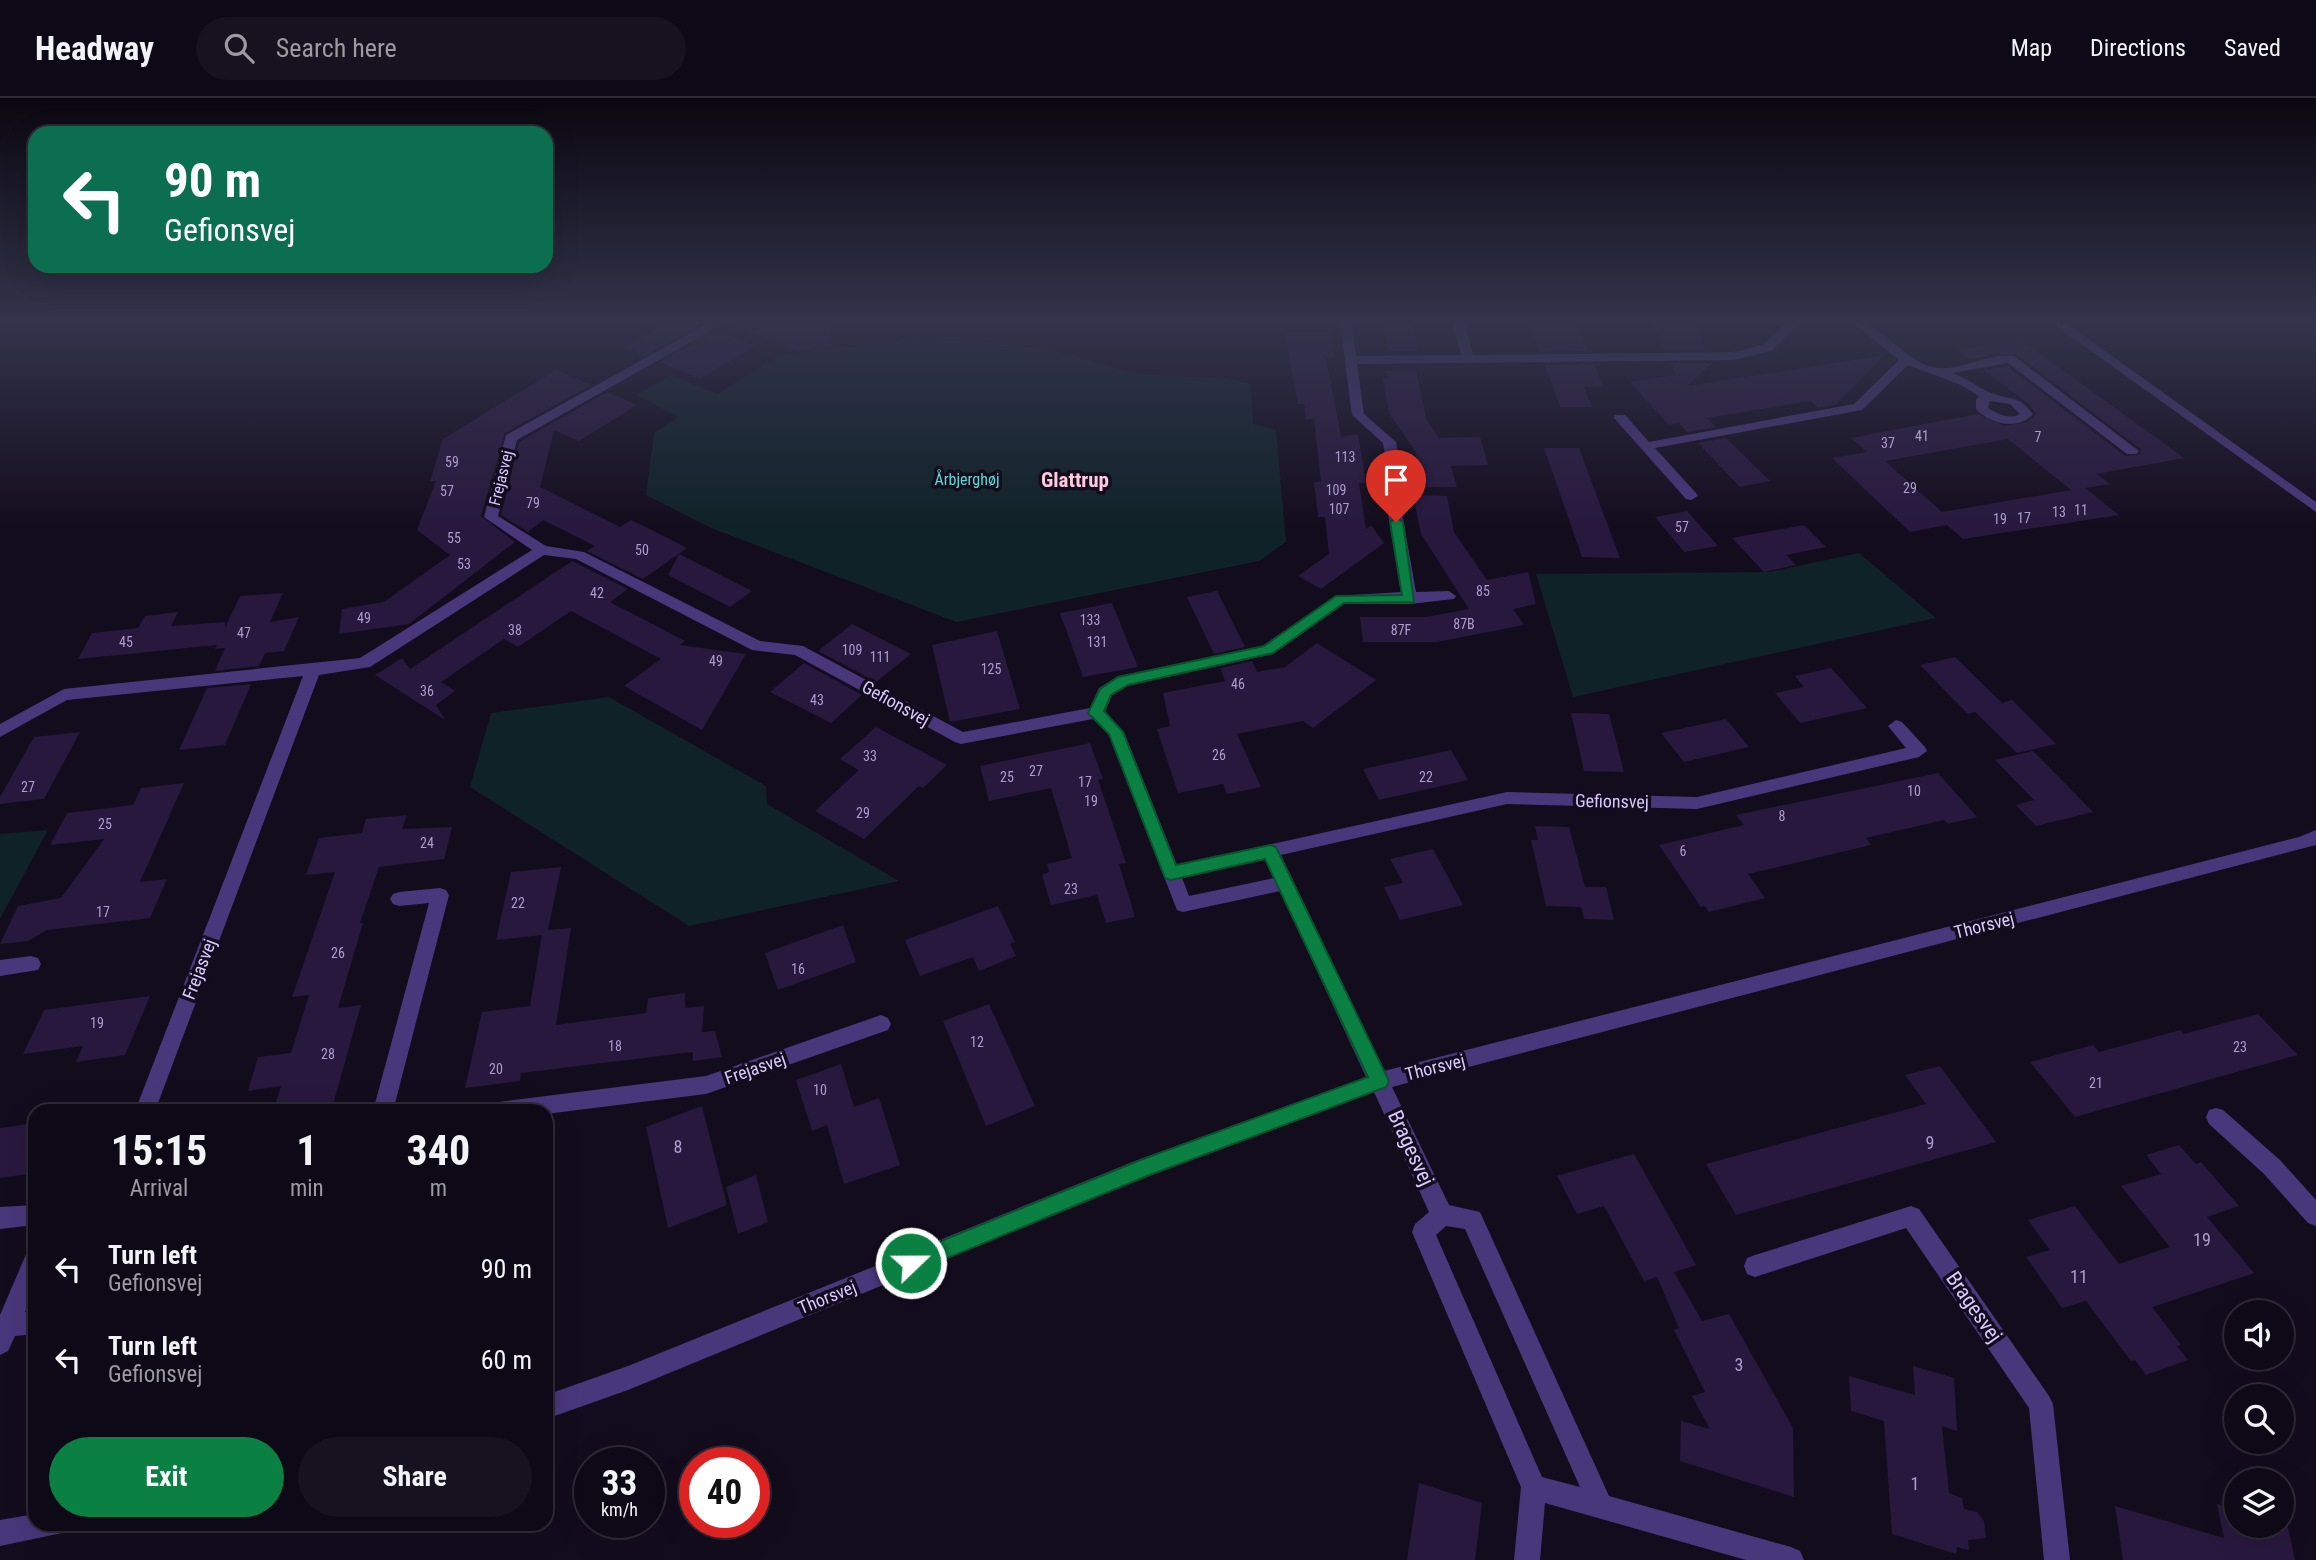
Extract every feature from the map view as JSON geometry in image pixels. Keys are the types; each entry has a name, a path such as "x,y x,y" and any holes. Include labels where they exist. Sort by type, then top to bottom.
{"street":[{"name":"Frejasvej","path":"542,550 491,517 511,438 595,391"},
{"path":"1356,391 1359,415 1389,442 1396,478 1392,496 1410,599"},
{"path":"1646,446 1858,407 1874,391"},
{"path":"1980,391 1989,397"},
{"path":"2053,391 2132,451"},
{"path":"2153,391 2316,508"},
{"path":"1620,418 1691,496"},
{"path":"0,732 64,695 364,663 542,550"},
{"name":"Gefionsvej","path":"542,550 579,555 757,646 798,650 961,738 1096,713"},
{"path":"1285,883 1184,905 1116,732 1096,713 1105,692 1123,681 1268,650 1341,599 1449,596"},
{"name":"Frejasvej","path":"148,1104 313,670"},
{"name":"Gefionsvej","path":"1171,873 1507,798 1697,803 1919,751 1896,726"},
{"name":"Thorsvej","path":"553,1405 628,1378 1143,1168 1379,1081 2312,845"},
{"path":"1270,851 1379,1081"},
{"path":"385,1104 440,895 399,899"},
{"path":"0,968 30,964"},
{"name":"Frejasvej","path":"553,1104 706,1085 881,1024"},
{"name":"Bragesvej","path":"1379,1081 1442,1215"},
{"path":"2216,1117 2272,1167 2316,1216"},
{"path":"1527,1560 1534,1487 1423,1232 1442,1215 1472,1219 1600,1504"},
{"path":"0,1218 28,1216"},
{"name":"Bragesvej","path":"1755,1266 1911,1216 2041,1404 2057,1560"},
{"path":"4,1334 28,1277"},
{"path":"4,1334 28,1325"},
{"path":"1534,1487 1791,1560"},
{"path":"0,1533 28,1528"}],"green space":[{"name":"Årbjerghøj","path":"643,391 710,391 717,394 722,391 1251,391 1253,424 1276,430 1286,542 1259,561 956,622 711,528 646,495 654,433 678,417 637,395"},
{"path":"1859,553 1936,618 1573,697 1536,574 1770,572"},
{"path":"609,697 766,786 767,804 899,881 689,926 470,787 491,713"},
{"path":"48,830 0,919 0,834"}],"building":[{"path":"521,391 580,391 505,433 481,516 515,542 409,624 339,634 342,609 384,602 450,555 417,530 436,481 430,481 443,439"},
{"path":"1296,391 1332,391 1341,437 1358,434 1366,483 1359,483 1366,529 1371,525 1384,543 1321,589 1298,576 1329,554 1325,517 1318,517 1314,482 1321,482 1314,419 1306,420 1304,404 1298,404"},
{"path":"1385,391 1420,391 1427,421 1439,438 1480,437 1488,465 1451,466 1457,487 1423,487 1415,451 1389,413"},
{"path":"1554,391 1586,391 1592,407 1560,407"},
{"path":"1638,391 1849,391 1835,405 1818,408 1810,401 1707,418 1716,427 1687,432 1679,423 1669,425"},
{"path":"2012,391 2040,391 2125,456 2139,455 2141,449 2065,391 2092,391 2184,458 2097,474 2110,484 2085,488 2119,515 1963,539 1947,525 1910,532 1832,458 1867,452 1851,438 1978,414 2004,426 2028,422 2036,414 2030,405","holes":["2008,439 2071,490 1942,512 1885,461"]},
{"path":"607,392 637,405 579,441 554,430 540,487 620,527 631,520 687,548 643,579 587,551 595,546 543,520 528,532 501,515 519,442"},
{"path":"1726,438 1770,481 1740,487 1698,443"},
{"path":"1544,448 1579,448 1620,558 1582,557"},
{"path":"1413,495 1447,496 1454,532 1487,580 1528,572 1536,604 1513,609 1524,625 1437,642 1363,642 1360,617 1426,617 1469,609 1421,534"},
{"path":"1687,511 1718,546 1684,552 1655,517"},
{"path":"1804,525 1826,547 1786,555 1796,565 1764,572 1732,538"},
{"path":"679,554 752,591 730,607 668,575"},
{"path":"572,561 628,589 610,602 685,641 680,645 746,654 702,730 624,686 661,659 571,611 518,647 504,639 441,682 455,691 436,705 445,720 375,675 402,658 410,669"},
{"path":"1217,591 1245,647 1214,654 1187,597"},
{"path":"283,593 270,622 299,617 284,651 265,653 259,666 215,671 225,648 215,649 217,645 78,659 92,633 138,628 145,616 178,612 171,626 225,622 225,628 240,596"},
{"path":"1112,603 1138,667 1083,677 1060,613"},
{"path":"852,624 911,654 876,682 818,651"},
{"path":"997,631 1020,709 950,722 932,645"},
{"path":"1317,643 1376,680 1313,728 1303,721 1237,734 1261,787 1227,794 1223,784 1178,793 1157,729 1170,726 1163,693 1225,681 1220,668 1252,661 1257,672 1285,667"},
{"path":"1955,657 2002,703 2012,700 2056,744 2017,753 1975,712 1968,714 1920,665"},
{"path":"804,663 862,695 831,723 770,692"},
{"path":"1831,668 1867,708 1800,723 1775,693 1804,687 1795,676"},
{"path":"251,684 225,745 179,750 207,688"},
{"path":"1571,713 1609,714 1624,772 1584,771"},
{"path":"1726,719 1749,747 1684,762 1661,733"},
{"path":"876,727 947,765 923,788 919,786 864,839 815,811 859,770 840,759"},
{"path":"80,732 44,799 0,804 0,797 34,737"},
{"path":"1090,743 1103,779 1098,780 1126,863 1119,864 1135,917 1106,923 1097,895 1051,905 1042,875 1049,872 1047,864 1072,858 1051,788 989,801 980,766"},
{"path":"1451,750 1468,780 1379,800 1363,769"},
{"path":"2033,751 2093,812 2036,826 2016,805 2034,800 1995,760"},
{"path":"1938,773 1977,817 1948,824 1944,820 1866,838 1871,845 1748,874 1765,898 1709,912 1705,906 1701,907 1659,845 1744,825 1736,815"},
{"path":"184,783 140,882 167,879 150,918 47,930 28,941 0,944 18,906 61,898 104,839 50,845 67,813 133,805 141,788"},
{"path":"407,815 402,829 452,827 444,859 379,867 360,923 363,923 338,1008 361,1005 333,1104 275,1104 281,1086 248,1091 258,1057 291,1053 309,995 292,997 335,872 306,875 319,838 362,833 366,819"},
{"path":"1535,826 1569,827 1585,887 1606,887 1614,920 1584,919 1581,907 1546,906 1531,840 1538,840"},
{"path":"1433,849 1463,905 1400,920 1384,887 1403,883 1390,859"},
{"path":"561,867 548,930 571,928 556,1025 646,1013 648,998 685,993 685,1008 704,1006 702,1032 715,1031 722,1057 693,1061 693,1052 521,1073 520,1081 465,1088 482,1012 530,1006 542,935 496,940 511,872"},
{"path":"998,906 1015,942 1010,944 1016,956 979,971 973,957 920,976 905,940"},
{"path":"843,925 856,962 778,990 765,953"},
{"path":"150,996 125,1055 76,1062 83,1046 23,1054 44,1010"},
{"path":"989,1004 1035,1106 986,1126 943,1021"},
{"path":"2258,1014 2298,1055 2075,1117 2030,1062 2093,1045 2099,1052 2181,1030 2184,1034"},
{"path":"841,1064 854,1107 879,1098 900,1165 844,1184 827,1125 812,1131 796,1080"},
{"path":"1940,1066 1996,1142 1736,1215 1706,1164 1926,1104 1905,1075"},
{"path":"702,1106 727,1205 668,1228 646,1127"},
{"path":"28,1124 28,1174 0,1178 0,1128"},
{"path":"2179,1145 2196,1164 2201,1162 2239,1206 2207,1217 2254,1273 2152,1307 2181,1345 2177,1346 2188,1360 2146,1375 2135,1360 2131,1361 2086,1301 2062,1308 2026,1257 2050,1250 2028,1220 2075,1206 2119,1264 2170,1247 2121,1186 2161,1174 2146,1155"},
{"path":"1634,1154 1696,1265 1674,1272 1702,1321 1729,1314 1793,1428 1794,1497 1680,1461 1681,1421 1710,1429 1692,1396 1705,1392 1674,1330 1679,1328 1657,1277 1644,1281 1604,1206 1577,1214 1557,1176"},
{"path":"756,1175 768,1222 738,1234 726,1187"},
{"path":"1913,1366 1954,1378 1957,1431 1942,1426 1949,1493 1962,1498 1964,1509 1977,1512 1984,1521 1986,1538 1968,1540 1969,1550 1957,1547 1956,1554 1892,1534 1884,1421 1851,1411 1849,1376 1915,1395"},
{"path":"1419,1483 1482,1503 1475,1560 1407,1560"},
{"path":"2217,1504 2224,1506 2224,1538"},
{"path":"2115,1506 2224,1538 2290,1538 2295,1560 2123,1560"}],"district":[{"name":"Glattrup","path":"1075,480"}],"route":[{"path":"911,1263 1143,1168 1379,1081 1270,851 1171,873 1116,732 1096,713 1105,692 1123,681 1268,650 1341,599 1410,599 1396,522"}]}
